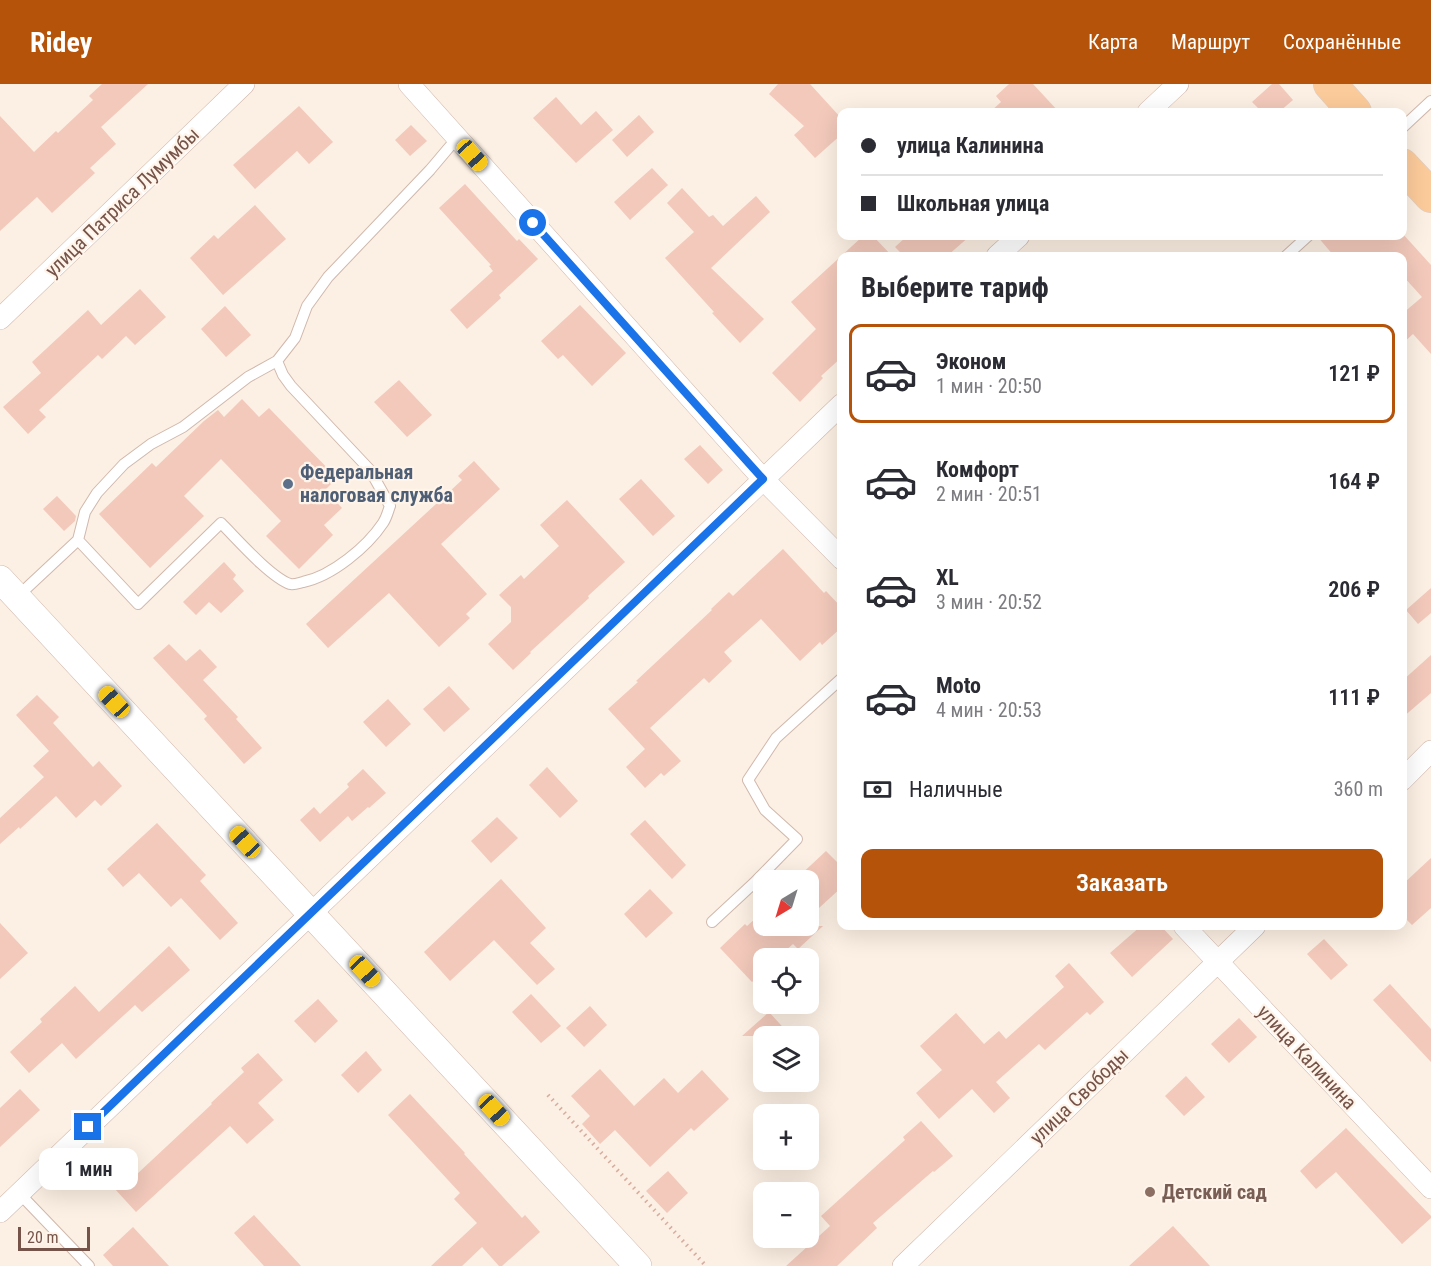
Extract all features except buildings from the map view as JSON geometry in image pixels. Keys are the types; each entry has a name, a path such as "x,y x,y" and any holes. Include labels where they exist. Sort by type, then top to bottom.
{"main road":[{"path":"1330,84 1351,108"},
{"path":"1407,170 1431,196"}],"street":[{"name":"улица Патриса Лумумбы","path":"0,319 244,84"},
{"path":"409,84 763,479 837,554"},
{"path":"1152,108 1178,84"},
{"path":"1001,252 1015,240"},
{"path":"0,1212 837,409"},
{"path":"8,588 638,1266"},
{"path":"1407,775 1431,751"},
{"name":"улица Калинина","path":"1188,930 1428,1178"},
{"name":"улица Свободы","path":"903,1266 1251,930"}],"lane":[{"path":"1407,123 1431,101"},
{"path":"8,588 78,540 85,512 97,493 124,464 151,444 183,427 248,377 277,361 295,338 307,306 328,277 430,170 457,138"},
{"path":"1290,252 1304,240"},
{"path":"78,540 138,604 221,523 265,567 292,585 313,580 341,565 376,532 385,520 390,506 370,470 291,386 277,361"},
{"path":"712,922 796,839 765,810 748,780 776,738 837,683"},
{"path":"19,1193 89,1266"}],"path":[{"path":"549,1095 706,1266"}],"place":[{"name":"Федеральная налоговая служба","path":"288,484"},
{"name":"Детский сад","path":"1150,1192"}],"route":[{"path":"88,1127 763,479 533,223"}]}
